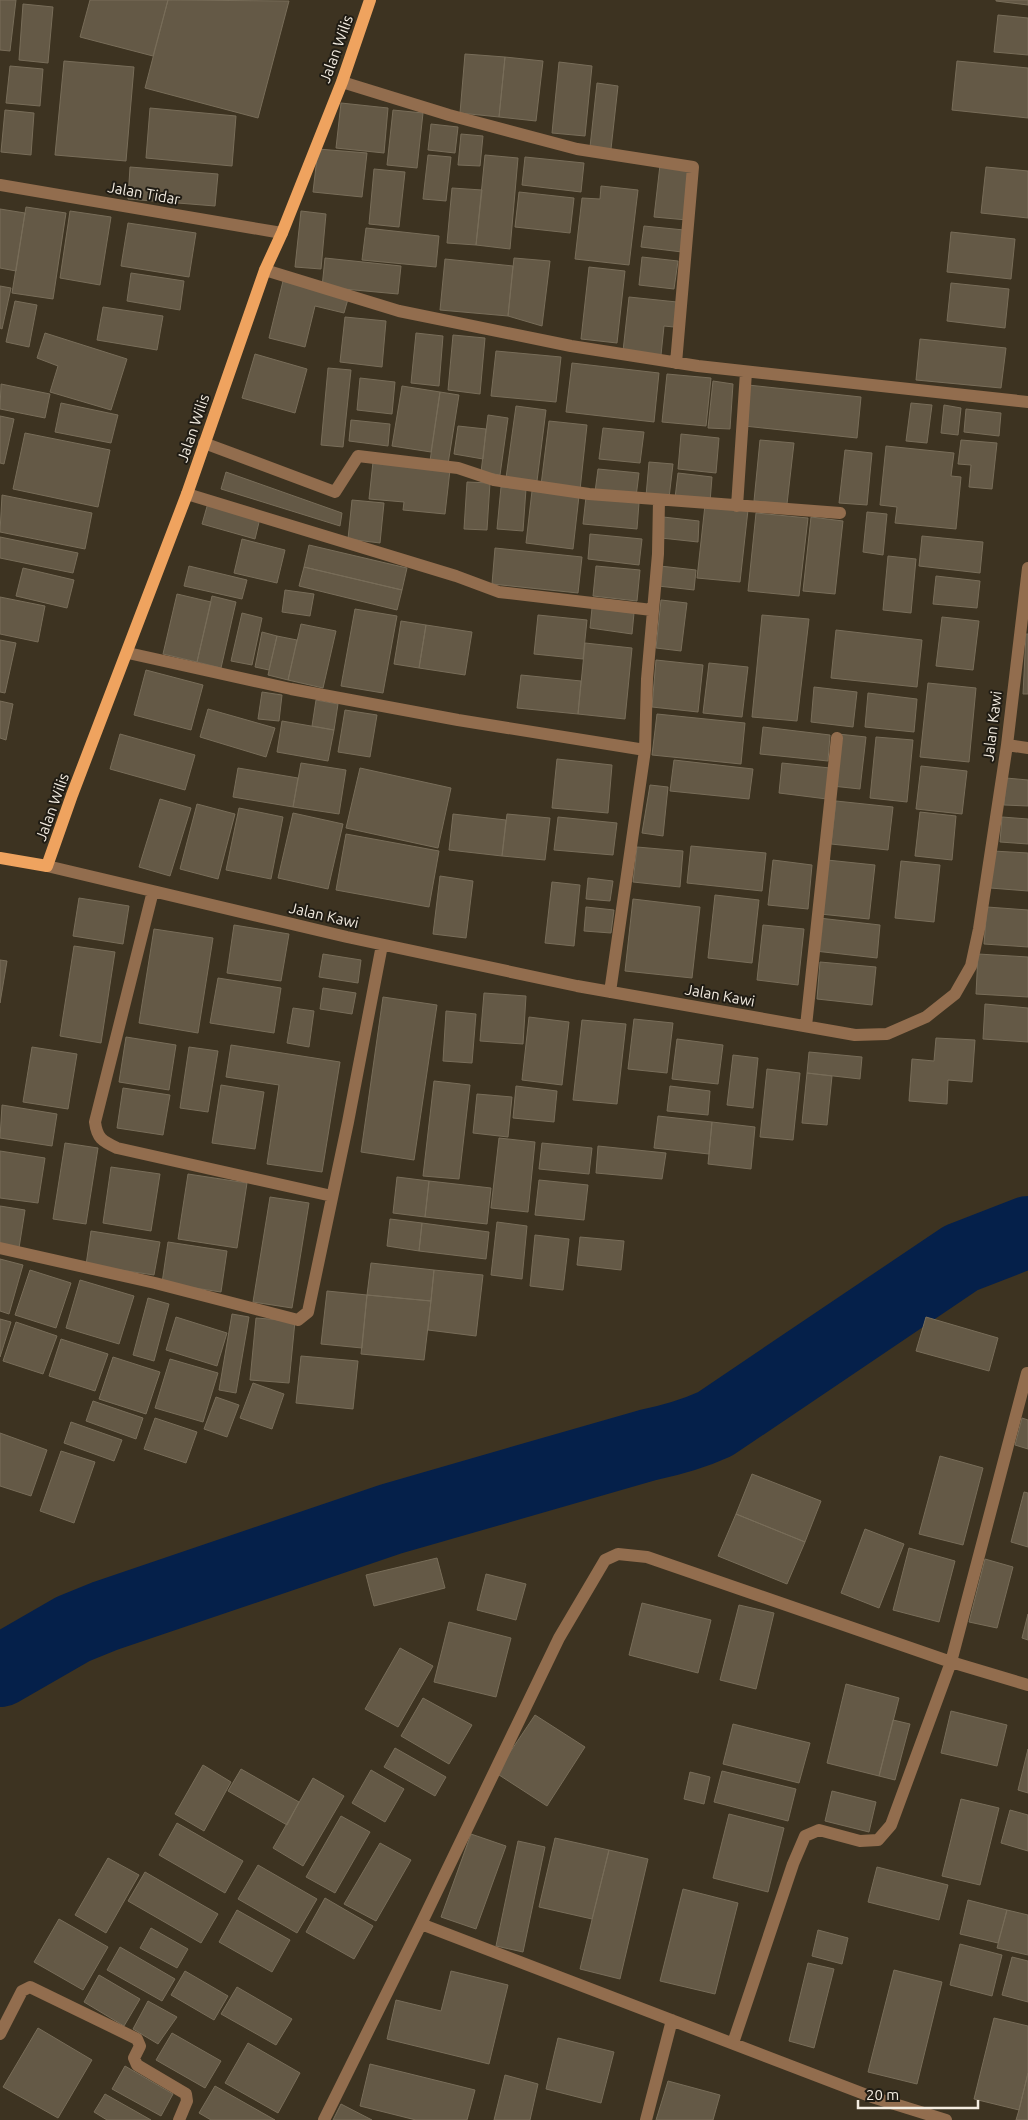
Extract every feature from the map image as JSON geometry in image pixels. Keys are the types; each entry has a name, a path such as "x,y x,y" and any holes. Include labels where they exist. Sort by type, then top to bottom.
{"main road":[{"name":"Jalan Wilis","path":"47,866 72,795 128,653 187,494 265,270 282,233 342,82 370,0"},
{"path":"0,858 47,866"}],"street":[{"path":"342,82 449,115 577,149 693,167 676,363"},
{"name":"Jalan Tidar","path":"0,185 282,233"},
{"path":"265,270 400,312 571,346 746,372 1028,402"},
{"path":"738,506 746,372"},
{"path":"204,443 336,492 358,456 458,468 494,480 589,494 840,513"},
{"path":"187,494 456,576 499,592 652,610"},
{"path":"610,992 645,750 652,610 658,554 659,500"},
{"name":"Jalan Kawi","path":"47,866 382,945 610,992 855,1035 887,1034 926,1017 955,994 971,966 979,929 1007,745 1028,568"},
{"path":"128,653 291,689 458,720 645,750"},
{"path":"806,1026 837,738"},
{"path":"1007,745 1028,748"},
{"path":"153,891 94,1122 96,1134 105,1142 117,1148 332,1196"},
{"path":"0,1248 154,1283 298,1320 308,1312 382,945"},
{"path":"733,2043 793,1864 805,1836 819,1830 860,1841 878,1840 891,1825 951,1662 1027,1373"},
{"path":"324,2120 421,1924 558,1638 605,1560 618,1554 646,1557 951,1662 1028,1685"},
{"path":"421,1924 872,2096 946,2120"},
{"path":"0,2034 22,1991 30,1987 85,2013 137,2039 140,2046 134,2058 138,2065 186,2094 187,2101 179,2120"},
{"path":"646,2120 672,2020"}],"building":[{"path":"0,0 16,0 10,51 0,50"},
{"path":"90,0 168,0 153,56 80,37"},
{"path":"168,0 289,1 258,118 145,88"},
{"path":"1028,0 1028,5 996,1"},
{"path":"23,4 53,7 48,63 19,60"},
{"path":"998,15 1028,18 1028,55 994,52"},
{"path":"465,54 505,57 499,117 460,113"},
{"path":"505,57 543,61 536,121 499,117"},
{"path":"64,61 134,67 126,161 55,155"},
{"path":"957,61 1028,68 1028,118 952,110"},
{"path":"559,62 592,66 585,136 552,133"},
{"path":"10,66 43,69 40,106 6,103"},
{"path":"597,83 618,86 611,149 590,147"},
{"path":"341,103 388,108 384,153 336,148"},
{"path":"150,108 236,116 232,166 146,158"},
{"path":"5,110 34,113 31,155 1,152"},
{"path":"393,110 423,113 417,168 387,165"},
{"path":"431,124 458,127 455,153 428,150"},
{"path":"461,134 483,136 480,166 458,165"},
{"path":"318,149 367,153 362,197 313,192"},
{"path":"428,155 451,157 446,201 423,199"},
{"path":"485,155 518,158 510,249 476,245"},
{"path":"525,157 584,163 581,192 522,185"},
{"path":"660,165 692,168 687,220 654,217"},
{"path":"130,167 218,174 215,206 128,199"},
{"path":"986,167 1028,171 1028,218 981,213"},
{"path":"374,169 405,172 399,227 369,224"},
{"path":"601,186 638,190 629,265 575,259 582,198 600,199"},
{"path":"452,188 482,190 476,245 447,243"},
{"path":"519,192 574,198 570,233 515,227"},
{"path":"26,207 66,213 53,299 12,293"},
{"path":"0,209 25,213 16,271 0,268"},
{"path":"70,211 111,217 100,285 60,278"},
{"path":"301,211 326,214 321,269 295,267"},
{"path":"128,223 196,233 189,277 121,266"},
{"path":"644,226 684,230 682,252 641,247"},
{"path":"366,228 439,236 436,267 362,260"},
{"path":"951,232 1015,239 1011,279 947,272"},
{"path":"642,257 678,261 674,289 639,285"},
{"path":"325,258 401,266 398,294 322,287"},
{"path":"514,258 550,261 542,326 508,316"},
{"path":"445,259 513,266 508,316 440,310"},
{"path":"589,267 625,271 617,343 581,339"},
{"path":"131,273 184,281 180,310 127,301"},
{"path":"283,281 348,299 344,313 315,306 305,347 269,338"},
{"path":"951,283 1009,289 1005,328 947,321"},
{"path":"0,286 11,288 2,329 0,328"},
{"path":"629,297 677,302 674,327 664,326 661,355 623,351"},
{"path":"15,301 37,305 29,347 6,342"},
{"path":"103,307 163,316 157,350 97,340"},
{"path":"345,317 386,321 382,367 340,362"},
{"path":"45,333 127,359 111,410 50,392 58,366 37,358"},
{"path":"416,333 443,336 439,386 411,383"},
{"path":"453,335 485,338 480,394 448,390"},
{"path":"920,339 1006,348 1001,388 916,380"},
{"path":"496,351 561,357 556,402 491,396"},
{"path":"255,354 307,369 295,413 242,398"},
{"path":"572,363 659,373 654,422 566,412"},
{"path":"328,368 351,370 343,447 321,445"},
{"path":"667,374 711,378 706,426 662,422"},
{"path":"360,378 395,382 392,414 357,410"},
{"path":"713,381 733,384 730,429 708,428"},
{"path":"1,384 50,394 45,418 0,409"},
{"path":"748,385 861,397 857,438 744,426"},
{"path":"402,386 440,392 431,452 392,446"},
{"path":"440,392 459,395 448,464 430,461"},
{"path":"61,403 118,415 111,443 55,432"},
{"path":"911,403 932,405 927,443 906,441"},
{"path":"944,405 961,408 958,435 941,433"},
{"path":"516,406 546,410 537,481 506,478"},
{"path":"966,409 1001,413 999,436 964,432"},
{"path":"488,415 508,418 500,475 481,472"},
{"path":"0,416 14,419 4,464 0,463"},
{"path":"351,420 390,424 388,446 349,441"},
{"path":"549,421 587,425 580,490 541,485"},
{"path":"458,426 486,429 483,459 454,454"},
{"path":"603,428 644,432 640,463 599,459"},
{"path":"25,433 110,450 98,507 13,489"},
{"path":"681,434 719,438 716,473 678,469"},
{"path":"760,440 794,443 787,504 754,501"},
{"path":"961,440 997,443 992,489 969,487 971,465 958,464"},
{"path":"886,446 954,453 951,476 961,477 956,529 895,523 897,507 880,505"},
{"path":"845,450 872,453 867,505 839,503"},
{"path":"373,462 450,470 445,514 403,510 404,502 369,499"},
{"path":"649,462 673,464 669,498 646,496"},
{"path":"598,469 639,473 636,497 595,492"},
{"path":"226,472 342,513 340,526 221,489"},
{"path":"678,473 712,477 710,502 675,498"},
{"path":"467,482 490,483 487,530 464,529"},
{"path":"501,487 526,489 523,531 497,529"},
{"path":"532,491 579,496 573,549 526,543"},
{"path":"2,495 92,513 85,549 0,532"},
{"path":"586,497 639,503 637,529 583,524"},
{"path":"352,500 384,503 380,543 348,539"},
{"path":"208,503 260,518 255,539 202,524"},
{"path":"705,505 748,510 740,582 697,578"},
{"path":"867,512 887,514 883,555 863,552"},
{"path":"756,513 808,518 799,596 748,591"},
{"path":"663,517 699,521 698,542 661,538"},
{"path":"811,517 843,521 835,594 803,591"},
{"path":"590,534 642,539 639,565 588,559"},
{"path":"922,536 983,542 980,573 919,566"},
{"path":"0,537 78,553 73,573 0,558"},
{"path":"242,539 285,550 277,583 234,573"},
{"path":"309,545 407,568 402,590 304,567"},
{"path":"495,548 582,557 578,593 492,584"},
{"path":"888,556 916,559 911,613 883,610"},
{"path":"189,566 247,580 242,599 184,586"},
{"path":"596,566 640,570 637,601 593,596"},
{"path":"660,566 696,570 694,590 658,586"},
{"path":"304,567 402,590 397,610 299,586"},
{"path":"23,568 74,580 67,608 16,596"},
{"path":"936,576 980,581 977,608 933,604"},
{"path":"285,590 314,594 310,616 282,612"},
{"path":"177,594 211,602 197,662 163,654"},
{"path":"212,596 236,602 221,668 197,662"},
{"path":"0,597 45,606 38,642 0,634"},
{"path":"661,600 687,603 681,651 656,648"},
{"path":"592,608 634,613 632,634 590,628"},
{"path":"355,609 397,616 383,693 341,686"},
{"path":"242,613 262,618 252,665 231,661"},
{"path":"538,615 587,620 583,659 534,654"},
{"path":"762,615 809,619 797,721 752,717"},
{"path":"942,617 979,621 973,670 936,666"},
{"path":"401,621 426,625 419,668 394,664"},
{"path":"301,624 336,631 323,688 288,680"},
{"path":"426,625 472,632 465,675 419,668"},
{"path":"836,630 922,640 917,687 831,678"},
{"path":"262,632 277,636 269,670 255,667"},
{"path":"1026,634 1028,634 1028,694 1023,694"},
{"path":"277,636 297,640 288,680 268,675"},
{"path":"0,640 16,643 5,693 0,692"},
{"path":"585,643 632,648 625,719 578,714"},
{"path":"656,660 703,665 698,712 652,707"},
{"path":"709,663 748,667 742,717 703,713"},
{"path":"146,670 203,685 191,730 134,715"},
{"path":"521,675 581,681 578,714 517,708"},
{"path":"928,683 976,688 969,762 920,757"},
{"path":"814,687 857,692 853,727 811,722"},
{"path":"262,692 282,695 279,721 258,719"},
{"path":"868,693 917,699 914,732 865,727"},
{"path":"316,700 338,704 334,730 312,726"},
{"path":"0,701 13,704 6,740 0,738"},
{"path":"208,709 275,728 266,757 200,737"},
{"path":"345,710 377,715 370,757 338,752"},
{"path":"657,714 745,723 741,764 652,755"},
{"path":"282,721 334,730 328,761 277,752"},
{"path":"763,727 830,735 828,761 760,754"},
{"path":"120,734 195,755 185,790 110,769"},
{"path":"838,734 866,737 860,789 832,786"},
{"path":"876,737 913,740 907,802 870,798"},
{"path":"557,759 612,765 608,813 552,808"},
{"path":"674,760 753,769 749,799 670,791"},
{"path":"301,763 346,770 339,814 293,807"},
{"path":"782,763 830,768 827,799 779,793"},
{"path":"921,766 967,771 962,814 916,809"},
{"path":"238,768 298,778 293,807 233,797"},
{"path":"360,768 451,788 438,848 346,828"},
{"path":"1006,778 1028,780 1028,806 1004,805"},
{"path":"650,785 668,787 663,836 642,833"},
{"path":"160,799 191,808 170,876 139,867"},
{"path":"836,801 893,807 888,850 831,844"},
{"path":"197,804 235,814 218,879 180,869"},
{"path":"239,808 283,817 271,879 226,870"},
{"path":"920,812 956,816 952,860 915,856"},
{"path":"293,813 343,824 328,889 278,878"},
{"path":"453,814 506,820 502,856 449,850"},
{"path":"507,814 550,818 545,860 502,856"},
{"path":"558,817 617,823 613,855 554,850"},
{"path":"1002,817 1028,819 1028,844 1000,842"},
{"path":"346,834 439,851 429,907 336,890"},
{"path":"691,846 766,853 762,891 687,883"},
{"path":"637,847 683,851 680,887 633,882"},
{"path":"993,851 1028,853 1028,891 990,888"},
{"path":"773,860 812,865 808,909 768,905"},
{"path":"827,860 875,865 869,919 820,914"},
{"path":"901,861 940,865 934,922 895,918"},
{"path":"440,876 473,881 466,938 433,934"},
{"path":"588,878 613,881 610,901 586,899"},
{"path":"552,882 580,885 574,946 545,943"},
{"path":"715,895 759,900 752,963 708,958"},
{"path":"79,898 129,906 123,944 73,936"},
{"path":"633,899 700,907 692,978 625,971"},
{"path":"586,907 614,910 611,933 584,931"},
{"path":"987,907 1028,910 1028,947 984,944"},
{"path":"819,918 880,925 877,958 815,951"},
{"path":"234,925 289,934 281,981 227,973"},
{"path":"763,925 804,929 798,985 757,980"},
{"path":"154,929 213,938 198,1033 139,1023"},
{"path":"74,946 115,952 101,1043 60,1036"},
{"path":"323,954 361,960 358,983 319,977"},
{"path":"978,954 1028,957 1028,997 976,994"},
{"path":"0,960 7,961 0,1003"},
{"path":"820,962 876,967 872,1005 817,999"},
{"path":"218,978 281,988 274,1033 210,1023"},
{"path":"323,988 356,993 352,1014 320,1009"},
{"path":"484,993 526,996 523,1044 480,1041"},
{"path":"383,997 437,1005 414,1160 361,1152"},
{"path":"985,1004 1028,1008 1028,1042 983,1039"},
{"path":"293,1008 314,1011 309,1047 287,1043"},
{"path":"446,1011 476,1014 472,1063 443,1061"},
{"path":"529,1017 569,1022 562,1085 522,1080"},
{"path":"634,1019 673,1023 667,1073 628,1069"},
{"path":"582,1020 626,1024 617,1104 573,1100"},
{"path":"126,1037 176,1045 169,1090 119,1082"},
{"path":"936,1038 975,1040 972,1082 948,1080 947,1104 909,1101 912,1059 934,1061"},
{"path":"677,1039 723,1045 718,1084 672,1079"},
{"path":"231,1045 340,1062 322,1172 267,1164 279,1085 226,1077"},
{"path":"32,1047 77,1054 68,1109 23,1102"},
{"path":"189,1047 218,1051 208,1112 180,1108"},
{"path":"809,1052 862,1057 860,1079 807,1073"},
{"path":"733,1055 758,1058 753,1108 727,1105"},
{"path":"767,1069 800,1073 793,1140 760,1137"},
{"path":"807,1073 832,1076 827,1125 802,1123"},
{"path":"434,1081 470,1085 459,1179 423,1176"},
{"path":"221,1085 264,1092 255,1149 212,1143"},
{"path":"516,1086 557,1091 554,1122 513,1118"},
{"path":"670,1086 710,1091 708,1115 667,1111"},
{"path":"123,1088 170,1095 163,1135 117,1128"},
{"path":"477,1094 512,1097 508,1137 473,1133"},
{"path":"2,1105 57,1114 52,1146 0,1138"},
{"path":"658,1116 712,1122 709,1154 654,1148"},
{"path":"712,1122 755,1127 751,1169 708,1164"},
{"path":"499,1138 535,1142 528,1212 491,1208"},
{"path":"65,1143 98,1148 86,1224 53,1219"},
{"path":"542,1143 592,1148 589,1174 539,1169"},
{"path":"598,1146 666,1153 662,1179 596,1173"},
{"path":"0,1151 45,1158 38,1203 0,1198"},
{"path":"111,1167 160,1174 151,1231 103,1223"},
{"path":"188,1174 247,1183 237,1248 178,1239"},
{"path":"397,1177 429,1181 425,1217 393,1213"},
{"path":"539,1180 588,1185 584,1220 535,1215"},
{"path":"429,1181 491,1188 487,1224 425,1217"},
{"path":"270,1197 309,1203 292,1308 253,1302"},
{"path":"0,1206 25,1210 19,1248 0,1245"},
{"path":"390,1219 422,1223 419,1251 387,1246"},
{"path":"497,1222 527,1226 522,1279 491,1275"},
{"path":"422,1223 489,1232 486,1259 419,1251"},
{"path":"91,1231 160,1242 154,1275 86,1265"},
{"path":"535,1235 569,1239 563,1290 530,1286"},
{"path":"580,1237 624,1241 621,1270 577,1265"},
{"path":"168,1242 227,1251 221,1292 162,1283"},
{"path":"0,1259 23,1265 9,1314 0,1311"},
{"path":"371,1263 434,1270 431,1301 367,1295"},
{"path":"30,1270 71,1283 56,1328 15,1315"},
{"path":"434,1270 483,1275 476,1336 428,1330"},
{"path":"80,1280 134,1296 119,1344 66,1328"},
{"path":"327,1291 367,1295 362,1348 321,1344"},
{"path":"367,1295 431,1301 424,1360 361,1354"},
{"path":"148,1298 169,1304 154,1361 133,1355"},
{"path":"232,1314 249,1317 236,1393 219,1390"},
{"path":"176,1317 227,1333 217,1366 166,1350"},
{"path":"926,1317 998,1338 989,1371 916,1351"},
{"path":"256,1318 295,1321 289,1383 250,1380"},
{"path":"0,1319 11,1322 0,1357"},
{"path":"16,1322 57,1336 43,1374 3,1361"},
{"path":"61,1339 108,1354 95,1391 49,1376"},
{"path":"301,1356 358,1361 353,1409 296,1403"},
{"path":"113,1357 160,1372 146,1414 99,1399"},
{"path":"170,1359 218,1373 203,1422 155,1408"},
{"path":"253,1383 284,1394 272,1429 240,1418"},
{"path":"216,1397 239,1405 227,1437 204,1429"},
{"path":"93,1401 143,1418 136,1439 86,1421"},
{"path":"155,1418 197,1432 186,1463 144,1449"},
{"path":"1022,1418 1028,1420 1028,1449 1015,1445"},
{"path":"71,1422 122,1440 114,1461 64,1443"},
{"path":"0,1433 47,1450 31,1496 0,1486"},
{"path":"61,1451 95,1462 74,1523 40,1511"},
{"path":"940,1456 983,1468 963,1545 919,1534"},
{"path":"752,1474 821,1501 805,1542 736,1514"},
{"path":"1024,1492 1028,1493 1028,1547 1011,1542"},
{"path":"736,1514 805,1542 787,1584 718,1556"},
{"path":"865,1529 904,1544 879,1608 841,1593"},
{"path":"909,1548 955,1561 939,1622 893,1610"},
{"path":"437,1558 445,1588 374,1606 366,1575"},
{"path":"985,1559 1013,1567 997,1628 969,1622"},
{"path":"486,1574 526,1584 516,1620 477,1610"},
{"path":"642,1603 711,1620 698,1673 629,1655"},
{"path":"739,1605 774,1613 756,1689 720,1680"},
{"path":"1028,1614 1028,1640 1022,1638"},
{"path":"449,1622 511,1638 496,1697 434,1682"},
{"path":"400,1648 433,1666 398,1727 365,1709"},
{"path":"846,1684 899,1698 879,1776 827,1763"},
{"path":"423,1698 472,1725 449,1764 401,1736"},
{"path":"951,1711 1007,1725 997,1766 941,1753"},
{"path":"535,1715 585,1747 547,1806 496,1773"},
{"path":"893,1720 910,1724 895,1780 879,1776"},
{"path":"733,1724 810,1743 799,1783 723,1764"},
{"path":"395,1748 446,1777 435,1796 384,1767"},
{"path":"1028,1749 1028,1793 1018,1790"},
{"path":"203,1765 231,1782 204,1831 175,1814"},
{"path":"241,1769 299,1802 287,1825 228,1791"},
{"path":"371,1770 404,1789 385,1822 352,1803"},
{"path":"722,1771 796,1789 788,1821 714,1802"},
{"path":"690,1772 710,1777 704,1804 684,1799"},
{"path":"313,1778 344,1796 303,1866 273,1848"},
{"path":"832,1791 876,1802 869,1832 825,1821"},
{"path":"961,1799 999,1808 980,1885 942,1876"},
{"path":"1010,1810 1028,1815 1028,1851 1001,1843"},
{"path":"729,1814 784,1828 768,1892 713,1878"},
{"path":"341,1816 370,1832 335,1893 306,1877"},
{"path":"177,1823 243,1861 225,1893 159,1855"},
{"path":"471,1834 506,1846 476,1929 441,1917"},
{"path":"555,1838 609,1850 592,1919 539,1907"},
{"path":"518,1841 545,1847 523,1952 496,1946"},
{"path":"380,1843 411,1860 376,1921 344,1904"},
{"path":"609,1850 648,1859 620,1979 580,1969"},
{"path":"108,1858 139,1875 106,1933 75,1915"},
{"path":"258,1865 317,1899 297,1933 238,1899"},
{"path":"877,1867 948,1885 939,1920 868,1902"},
{"path":"145,1872 218,1914 201,1943 128,1901"},
{"path":"683,1889 738,1903 715,1994 660,1981"},
{"path":"325,1898 373,1926 354,1959 306,1932"},
{"path":"968,1900 1007,1910 998,1943 960,1934"},
{"path":"237,1910 290,1940 272,1972 219,1942"},
{"path":"1007,1910 1028,1915 1028,1955 997,1948"},
{"path":"59,1919 108,1947 83,1990 34,1962"},
{"path":"151,1928 188,1949 177,1968 140,1948"},
{"path":"818,1930 848,1938 842,1964 812,1956"},
{"path":"960,1944 1002,1955 992,1996 950,1985"},
{"path":"120,1947 175,1979 162,2001 107,1970"},
{"path":"1012,1957 1028,1961 1028,2002 1002,1995"},
{"path":"808,1963 834,1969 814,2048 789,2041"},
{"path":"894,1970 942,1982 917,2084 868,2072"},
{"path":"185,1971 228,1996 214,2020 171,1995"},
{"path":"451,1971 508,1985 489,2064 387,2039 396,2000 441,2011"},
{"path":"99,1975 140,1999 124,2026 84,2002"},
{"path":"237,1987 292,2019 276,2045 221,2014"},
{"path":"148,2001 177,2017 158,2044 133,2029"},
{"path":"994,2018 1028,2026 1028,2073 1019,2110 974,2099"},
{"path":"38,2028 92,2060 58,2118 3,2087"},
{"path":"172,2033 221,2061 205,2088 156,2060"},
{"path":"558,2038 614,2052 601,2103 546,2089"},
{"path":"248,2043 300,2073 278,2113 225,2083"},
{"path":"370,2064 475,2090 467,2120 416,2120 360,2106"},
{"path":"125,2066 173,2094 161,2116 112,2089"},
{"path":"1028,2073 1028,2120 1016,2120 1019,2110"},
{"path":"505,2075 538,2084 530,2120 494,2120"},
{"path":"668,2081 720,2095 713,2120 656,2120"},
{"path":"215,2086 275,2120 211,2120 199,2113"},
{"path":"105,2094 151,2120 107,2120 94,2112"},
{"path":"341,2104 372,2120 333,2120"}],"waterway":[{"path":"0,1671 73,1629 105,1616 391,1519 707,1428 961,1258 1028,1232"}]}
